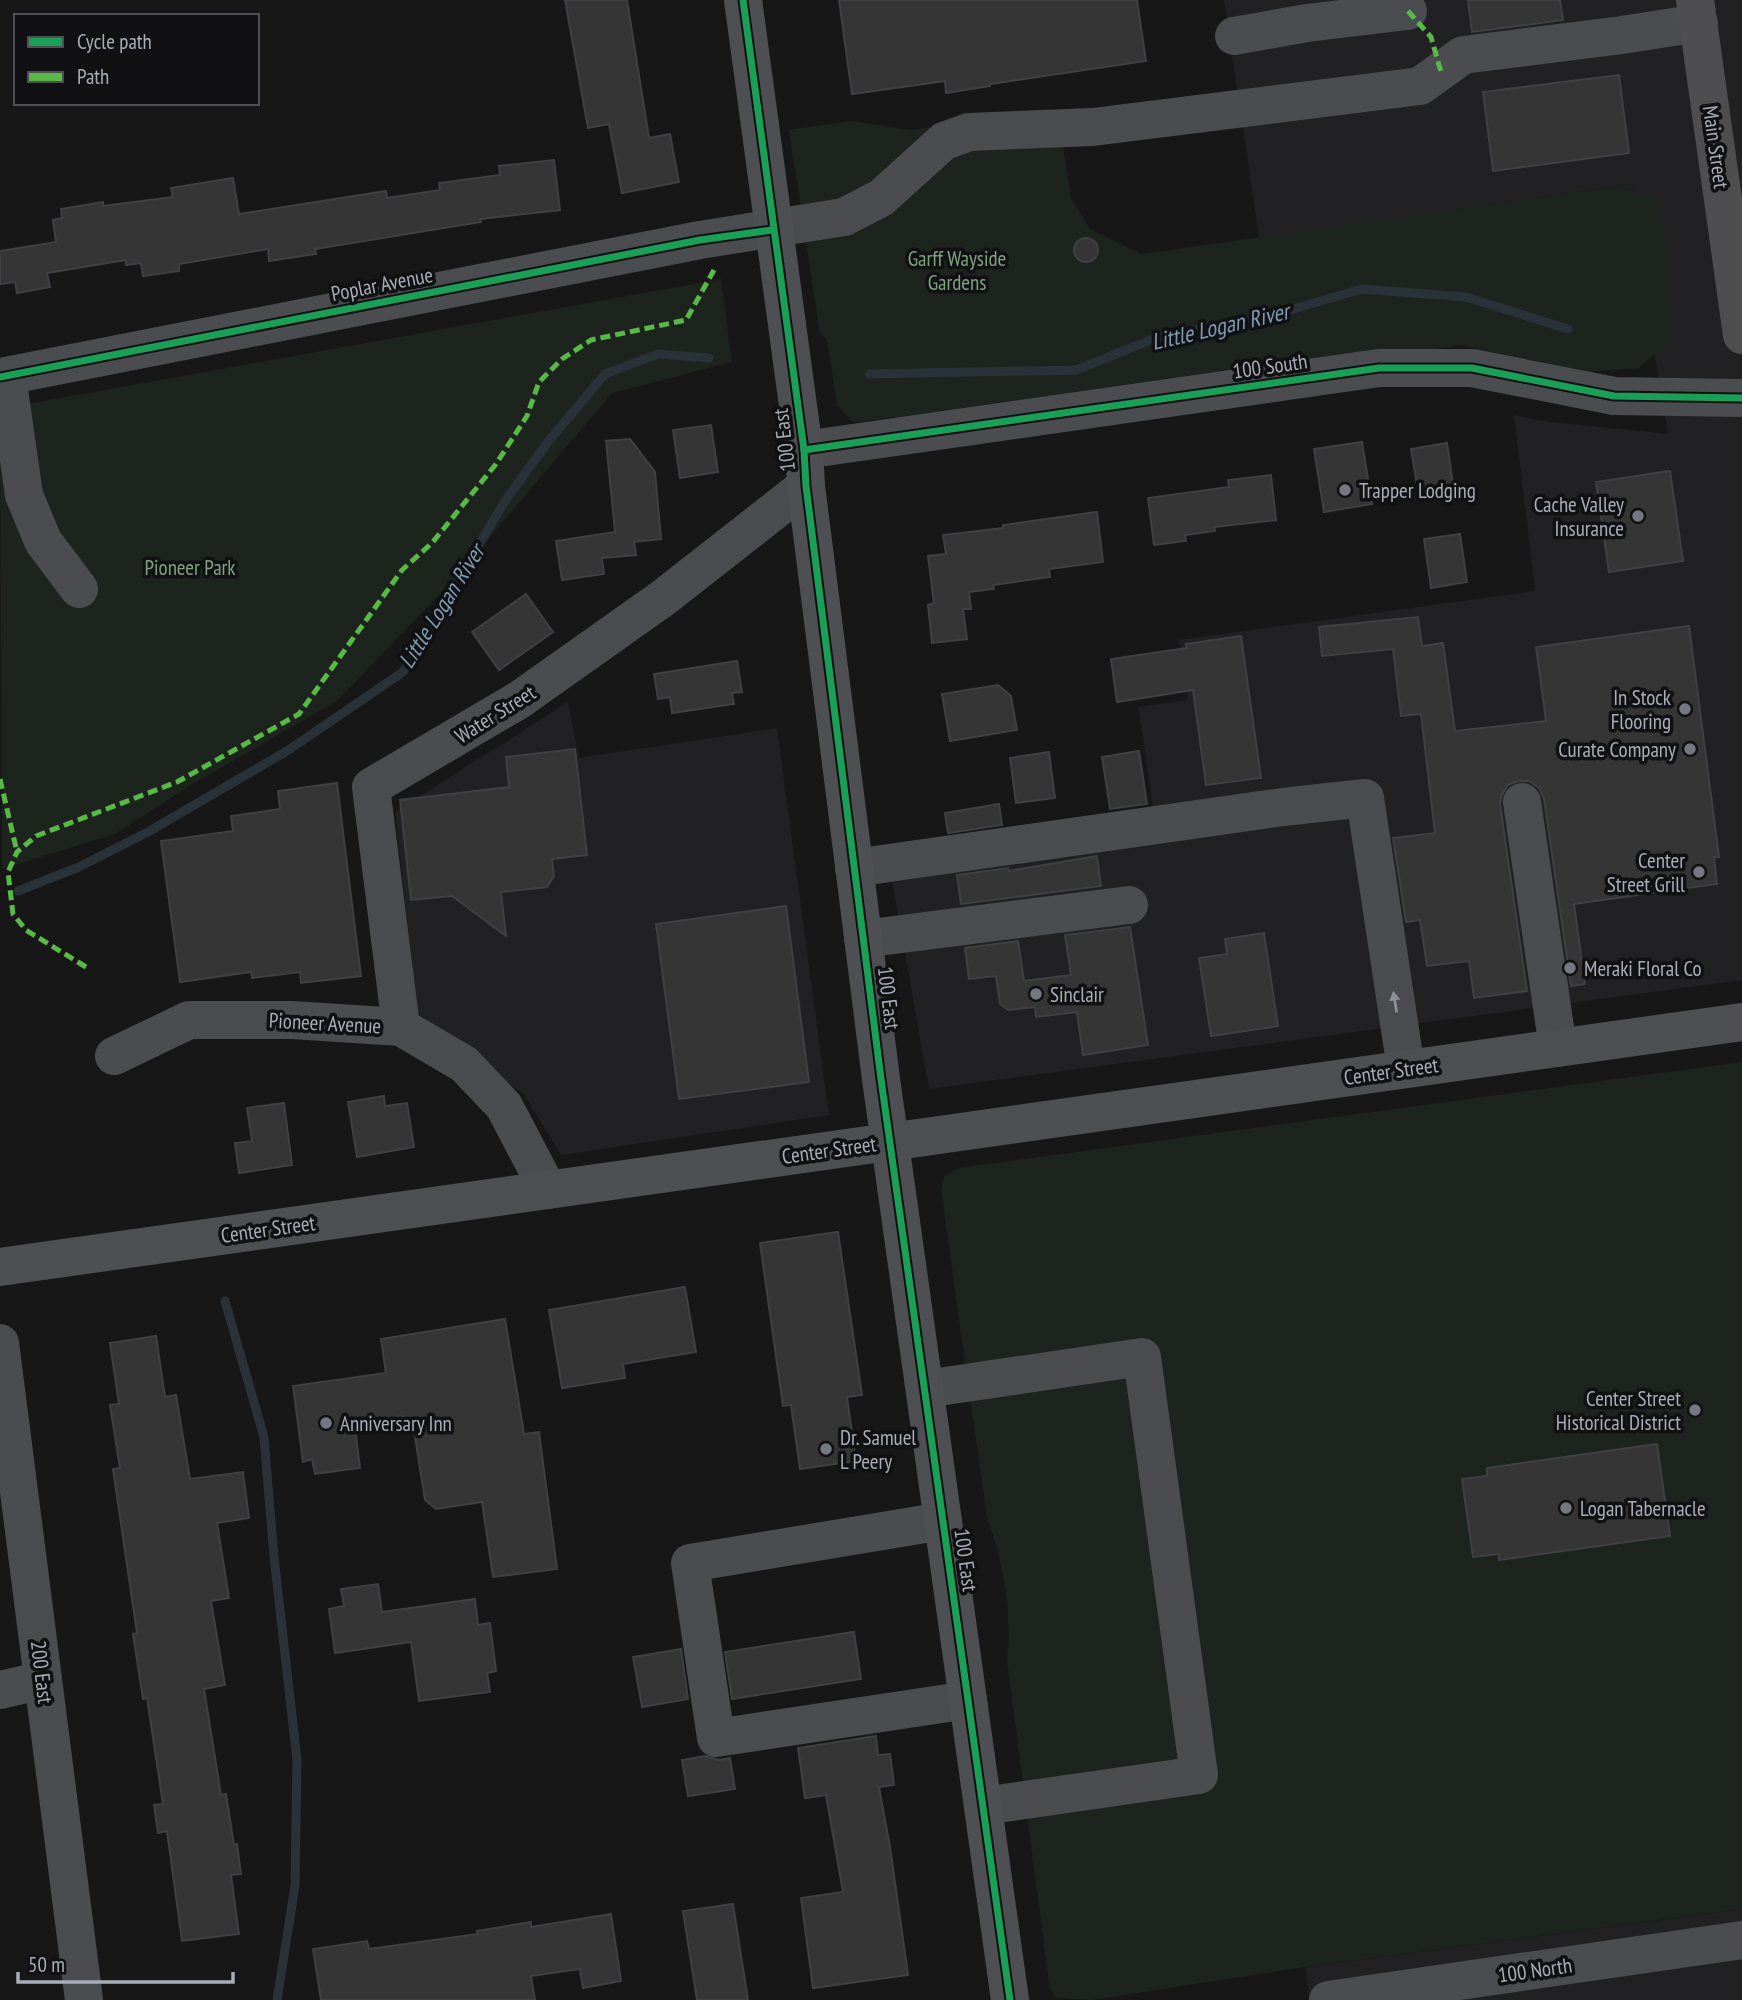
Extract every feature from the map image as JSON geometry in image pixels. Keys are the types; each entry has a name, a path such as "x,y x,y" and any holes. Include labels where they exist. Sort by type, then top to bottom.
{"highway":[{"name":"Main Street","path":"1697,12 1741,326"}],"main road":[{"name":"100 East","path":"743,0 890,1142 1010,2000"},
{"name":"Center Street","path":"0,1267 1742,1022"}],"street":[{"path":"1234,36 1307,23 1408,11"},
{"name":"Poplar Avenue","path":"3,377 700,240 774,242 844,217 881,198 944,141 969,132 1093,127 1420,86 1462,55 1622,35 1697,12"},
{"name":"100 South","path":"803,450 1379,368 1472,368 1614,396 1742,398"},
{"path":"3,377 24,495 43,541 79,589"},
{"name":"Water Street","path":"401,1027 371,787 519,701 663,598 803,450"},
{"path":"854,868 1259,810 1364,798 1406,1069"},
{"path":"1522,803 1558,1048"},
{"path":"863,939 1129,905"},
{"name":"Pioneer Avenue","path":"114,1056 189,1020 292,1020 401,1027 464,1064 504,1107 548,1190"},
{"name":"200 East","path":"0,1343 6,1442 43,1680 85,2000"},
{"path":"925,1389 1142,1357 1164,1515 1199,1775 983,1806"},
{"path":"943,1521 690,1563 716,1738 968,1700"},
{"path":"0,1690 43,1680"},
{"name":"100 North","path":"1328,2000 1514,1987 1742,1940"}],"shaded area":[{"path":"1224,0 1742,0 1742,980 929,1089 892,880 1158,839 1138,707 1188,700 1179,640 1535,591 1514,415 1542,421 1668,434 1652,340 1634,184 1259,238"},
{"path":"568,702 579,758 777,728 829,1115 561,1155 524,1095 418,1013 395,812"},
{"path":"1742,1909 1742,2000 1310,2000 1305,1967"}],"green space":[{"name":"Garff Wayside Gardens","path":"1058,113 1071,198 1090,229 1141,254 1634,184 1635,195 1660,196 1676,336 1639,368 1575,373 1461,345 1079,404 899,424 894,417 854,423 837,405 827,339 820,334 789,130 851,121 911,130"},
{"name":"Pioneer Park","path":"721,279 732,362 612,393 457,576 337,701 189,786 115,834 2,869 0,409"},
{"path":"1742,1062 1742,1909 1305,1967 1092,2000 1056,1998 1050,1988 1007,1661 1005,1589 998,1552 987,1518 941,1190 944,1176 958,1168"}],"building":[{"path":"565,0 627,0 649,138 670,134 679,182 622,193 609,124 588,128"},
{"path":"839,0 1137,0 1146,61 946,93 945,81 852,94"},
{"path":"1468,0 1560,0 1563,20 1472,32"},
{"path":"1619,75 1629,153 1493,171 1483,92"},
{"path":"554,160 560,210 480,219 481,222 315,249 316,254 269,261 268,249 179,264 179,271 143,276 141,263 126,265 126,260 47,273 50,287 17,293 15,282 0,284 0,251 56,242 53,220 62,218 61,209 103,202 103,206 173,197 171,188 233,178 239,214 386,191 387,198 440,190 439,183 500,175 499,166"},
{"path":"1086,238 1094,242 1098,250 1094,258 1086,262 1078,258 1074,250 1078,242"},
{"path":"711,425 718,472 680,478 673,430"},
{"path":"630,439 655,472 661,539 634,542 636,555 602,558 604,574 562,580 556,541 615,532 606,441"},
{"name":"Trapper Lodging","path":"1362,442 1372,504 1324,512 1314,449"},
{"path":"1447,443 1454,491 1419,497 1411,449"},
{"path":"1670,471 1683,561 1609,572 1596,482"},
{"path":"1271,475 1276,520 1214,527 1215,531 1185,535 1186,541 1154,545 1148,498 1229,487 1228,480"},
{"path":"1097,512 1103,562 1049,569 1050,577 993,585 994,589 969,592 971,609 963,609 967,639 932,643 928,605 934,603 928,556 946,554 943,535"},
{"path":"1460,534 1467,582 1431,588 1424,539"},
{"path":"526,594 553,632 499,670 472,632"},
{"path":"1418,617 1422,646 1443,643 1455,731 1546,721 1536,647 1689,626 1719,857 1714,857 1717,884 1574,904 1585,984 1571,986 1544,799 1539,788 1529,781 1508,785 1500,804 1527,991 1474,998 1469,961 1427,966 1420,920 1406,922 1393,838 1435,833 1421,714 1401,716 1393,649 1322,656 1319,627"},
{"path":"1241,636 1261,778 1206,785 1193,690 1117,702 1111,659 1187,648 1186,644"},
{"path":"737,661 742,692 732,693 734,704 672,713 670,697 658,699 654,674"},
{"path":"998,685 1011,696 1017,730 950,741 942,694"},
{"path":"575,749 587,855 552,859 554,876 547,887 501,892 506,936 452,896 411,900 400,800 509,787 506,757"},
{"path":"1139,751 1147,804 1110,809 1102,757"},
{"path":"1049,752 1055,798 1016,803 1010,758"},
{"path":"337,783 361,976 301,983 300,972 252,978 251,972 180,982 161,841 233,831 231,816 280,809 278,791"},
{"path":"999,804 1002,825 948,833 945,813"},
{"path":"1097,856 1101,886 961,904 957,875 1008,868 1009,871"},
{"path":"786,906 809,1082 679,1099 656,924"},
{"path":"1130,927 1148,1045 1083,1055 1077,1012 1036,1017 1035,1007 1008,1010 1000,1004 996,976 969,979 965,948 1018,941 1024,981 1071,975 1065,935"},
{"path":"1264,933 1278,1026 1211,1036 1199,958 1227,954 1225,939"},
{"path":"384,1096 385,1106 407,1103 414,1147 357,1157 348,1102"},
{"path":"284,1103 292,1165 239,1173 235,1143 252,1141 247,1108"},
{"path":"838,1232 862,1395 847,1397 856,1461 800,1469 791,1405 783,1406 760,1243"},
{"path":"685,1287 696,1352 623,1364 625,1378 562,1388 549,1310"},
{"path":"505,1319 524,1434 539,1432 557,1569 493,1577 482,1502 436,1509 425,1500 413,1424 405,1426 404,1416 354,1421 360,1468 315,1474 312,1459 303,1462 293,1386 386,1373 381,1339"},
{"path":"156,1336 165,1397 176,1395 190,1479 243,1472 249,1518 217,1523 229,1598 211,1601 225,1685 204,1689 221,1795 226,1794 234,1845 237,1844 241,1874 231,1875 239,1934 182,1941 167,1831 158,1833 154,1805 163,1804 147,1698 143,1699 133,1634 137,1633 113,1469 120,1468 110,1405 119,1404 110,1343"},
{"name":"Logan Tabernacle","path":"1657,1444 1670,1536 1499,1560 1499,1554 1473,1557 1462,1479 1487,1476 1487,1468"},
{"path":"378,1584 382,1612 475,1599 478,1625 490,1623 496,1671 487,1673 490,1692 419,1701 411,1642 335,1653 329,1609 344,1606 341,1589"},
{"path":"854,1632 861,1679 732,1699 725,1652"},
{"path":"681,1649 688,1699 642,1707 633,1657"},
{"path":"876,1736 878,1755 890,1754 894,1785 879,1787 908,1975 813,1988 801,1898 843,1892 826,1795 805,1798 798,1748"},
{"path":"705,1756 719,1760 730,1758 735,1789 688,1796 682,1760"},
{"path":"733,1904 748,2000 697,2000 683,1911"},
{"path":"611,1914 621,1981 583,1988 580,1969 531,1976 535,2000 321,2000 313,1949 367,1941 369,1949 478,1934 477,1931 531,1922 531,1927"}],"waterway":[{"name":"Little Logan River","path":"869,374 1076,370 1158,337 1270,316 1362,289 1466,297 1568,329"},
{"name":"Little Logan River","path":"18,891 79,867 148,832 287,751 403,672 505,501 547,443 605,374 658,354 709,358"},
{"path":"225,1301 264,1437 274,1557 297,1760 295,1886 277,2000"}],"marked path":[{"path":"1408,11 1431,37 1441,72"},
{"path":"86,967 26,930 13,914 8,872 17,852 36,836 177,782 299,714 402,570 432,543 496,464 527,416 539,382 562,359 591,340 686,320 714,270"},
{"path":"0,779 17,852"}],"cycle path":[{"path":"743,0 804,450 806,486 881,1079 1010,2000"},
{"path":"0,377 700,240 772,230"},
{"path":"804,450 1379,368 1472,368 1614,396 1742,398"}],"place":[{"name":"Trapper Lodging","path":"1345,490"},
{"name":"Cache Valley Insurance","path":"1638,516"},
{"name":"In Stock Flooring","path":"1685,709"},
{"name":"Curate Company","path":"1690,749"},
{"name":"Center Street Grill","path":"1699,872"},
{"name":"Meraki Floral Co","path":"1570,968"},
{"name":"Sinclair","path":"1036,994"},
{"name":"Center Street Historical District","path":"1695,1410"},
{"name":"Anniversary Inn","path":"326,1423"},
{"name":"Dr. Samuel L Peery","path":"826,1449"},
{"name":"Logan Tabernacle","path":"1566,1508"}]}
